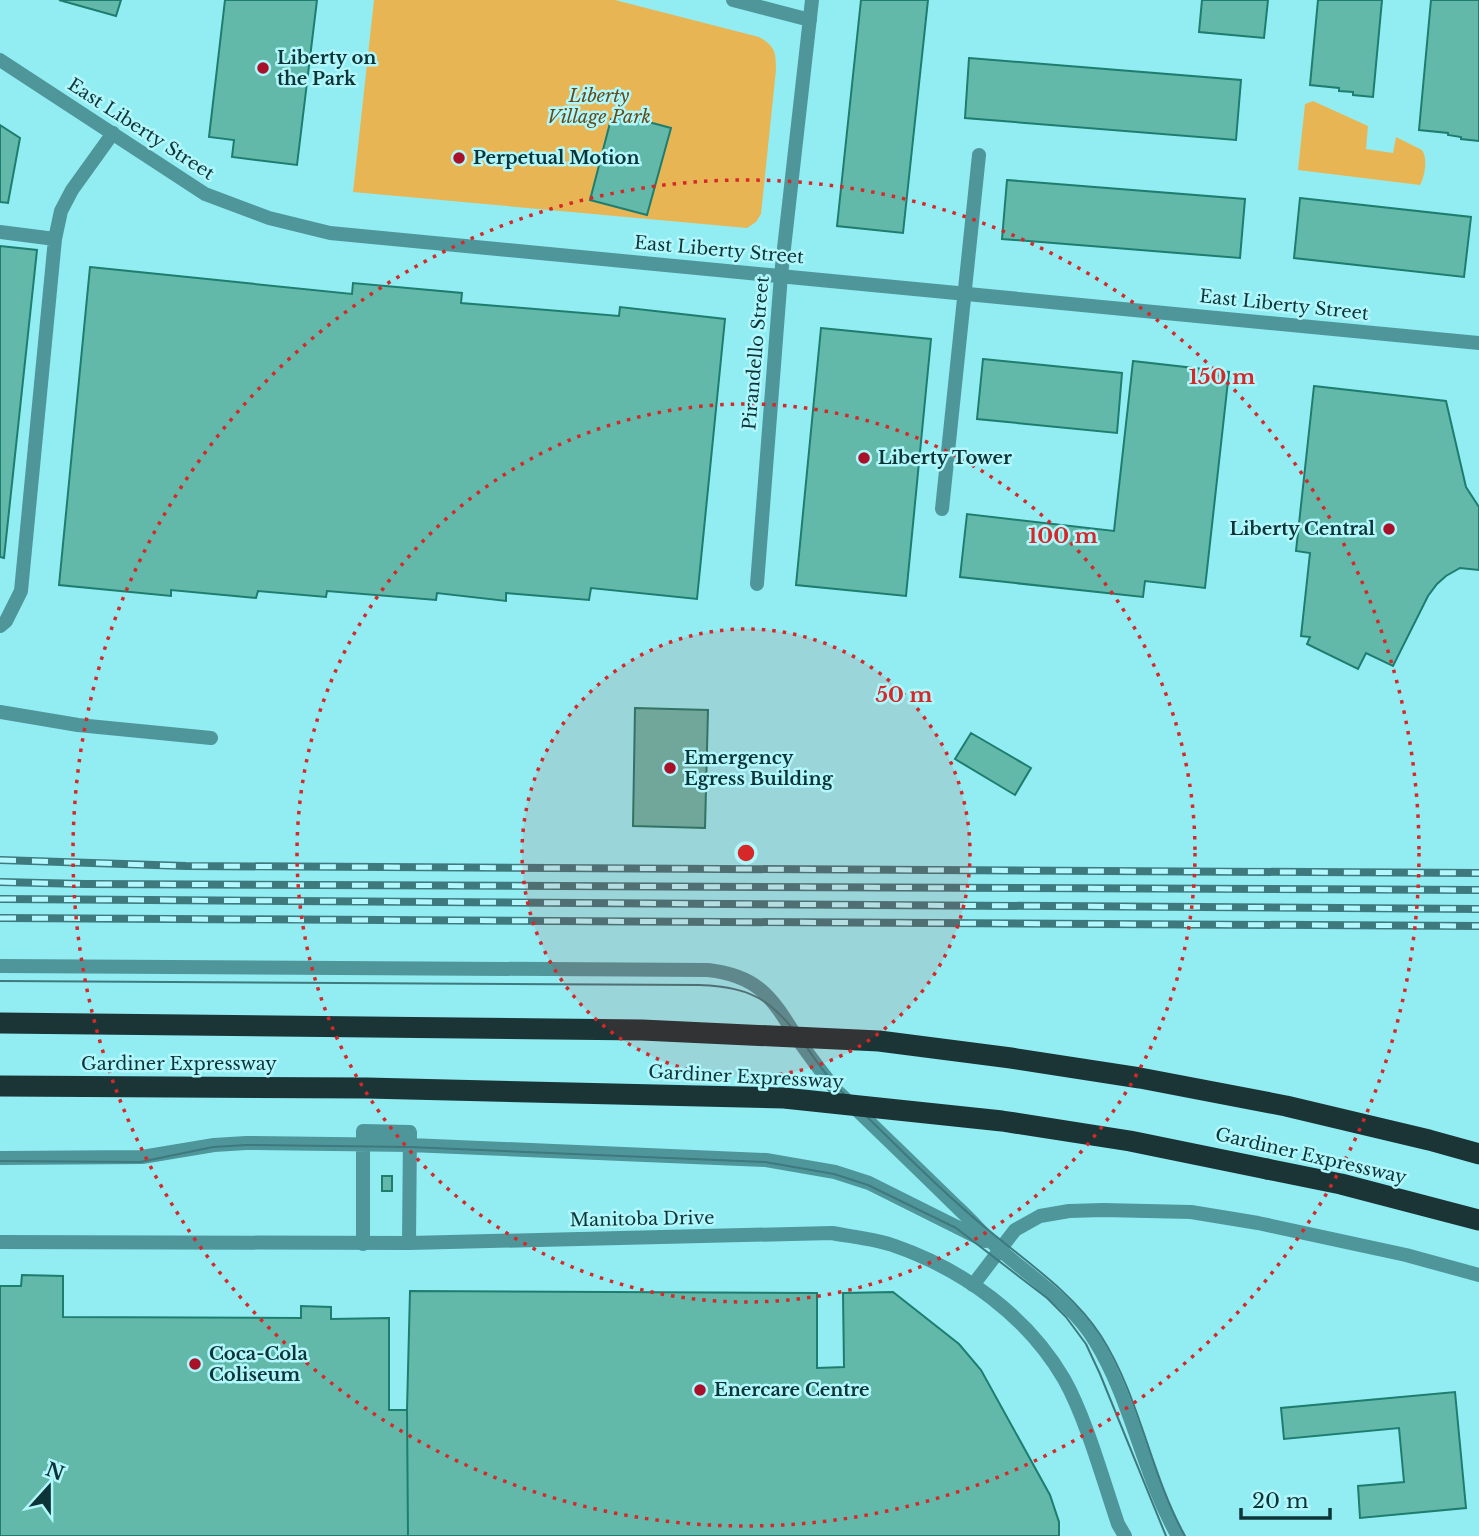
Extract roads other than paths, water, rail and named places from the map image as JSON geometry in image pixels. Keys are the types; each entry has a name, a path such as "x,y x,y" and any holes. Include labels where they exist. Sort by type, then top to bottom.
{"highway":[{"path":"0,1023 642,1030 879,1041 1140,1077 1286,1107 1479,1154"},
{"name":"Gardiner Expressway","path":"0,1086 367,1088 783,1098 1002,1121 1130,1141 1341,1184 1479,1220"}],"street":[{"path":"733,0 810,20"},
{"name":"Pirandello Street","path":"757,584 781,275 812,0"},
{"name":"East Liberty Street","path":"0,60 205,194 269,218 330,233 1479,343"},
{"path":"0,626 6,621 21,591 55,239 61,211 72,190 113,133"},
{"path":"943,509 979,155"},
{"path":"0,232 55,239"},
{"path":"0,712 78,725 211,738"},
{"path":"0,966 708,970 729,972 754,984 775,1003 814,1063 836,1090 998,1249 1032,1275 1069,1310 1093,1338 1105,1359 1166,1514 1178,1536"},
{"path":"363,1244 363,1131 410,1132 409,1243"},
{"path":"0,1158 142,1157 215,1145 246,1143 363,1145"},
{"path":"410,1146 766,1160 798,1165 869,1183 957,1225 998,1249"},
{"path":"973,1285 1015,1230 1040,1216 1069,1211 1102,1210 1191,1212 1258,1223 1406,1255 1479,1275"},
{"name":"Manitoba Drive","path":"0,1242 363,1244 832,1233 894,1245 950,1270 995,1301 1036,1337 1065,1381 1118,1524 1125,1536"}],"tram line":[{"path":"0,981 699,985 753,995 780,1014 840,1090 923,1171 974,1218 1059,1288 1089,1319 1126,1384 1163,1487 1185,1536"},
{"path":"0,1161 140,1162 213,1147 246,1145 410,1147 765,1162 834,1174 868,1185 956,1228 1047,1298 1066,1317 1086,1344 1100,1374 1166,1536"}],"railway":[{"path":"0,860 186,866 1479,873"},
{"path":"0,882 1479,890"},
{"path":"0,899 1479,909"},
{"path":"0,918 1479,926"}],"place":[{"name":"Liberty on the Park","path":"263,68"},
{"name":"Perpetual Motion","path":"459,158"},
{"name":"Liberty Tower","path":"864,458"},
{"name":"Liberty Central","path":"1389,529"},
{"name":"Emergency Egress Building","path":"670,768"},
{"name":"Coca-Cola Coliseum","path":"195,1364"},
{"name":"Enercare Centre","path":"700,1390"}],"park label":[{"name":"Liberty Village Park","path":"599,106"}]}
